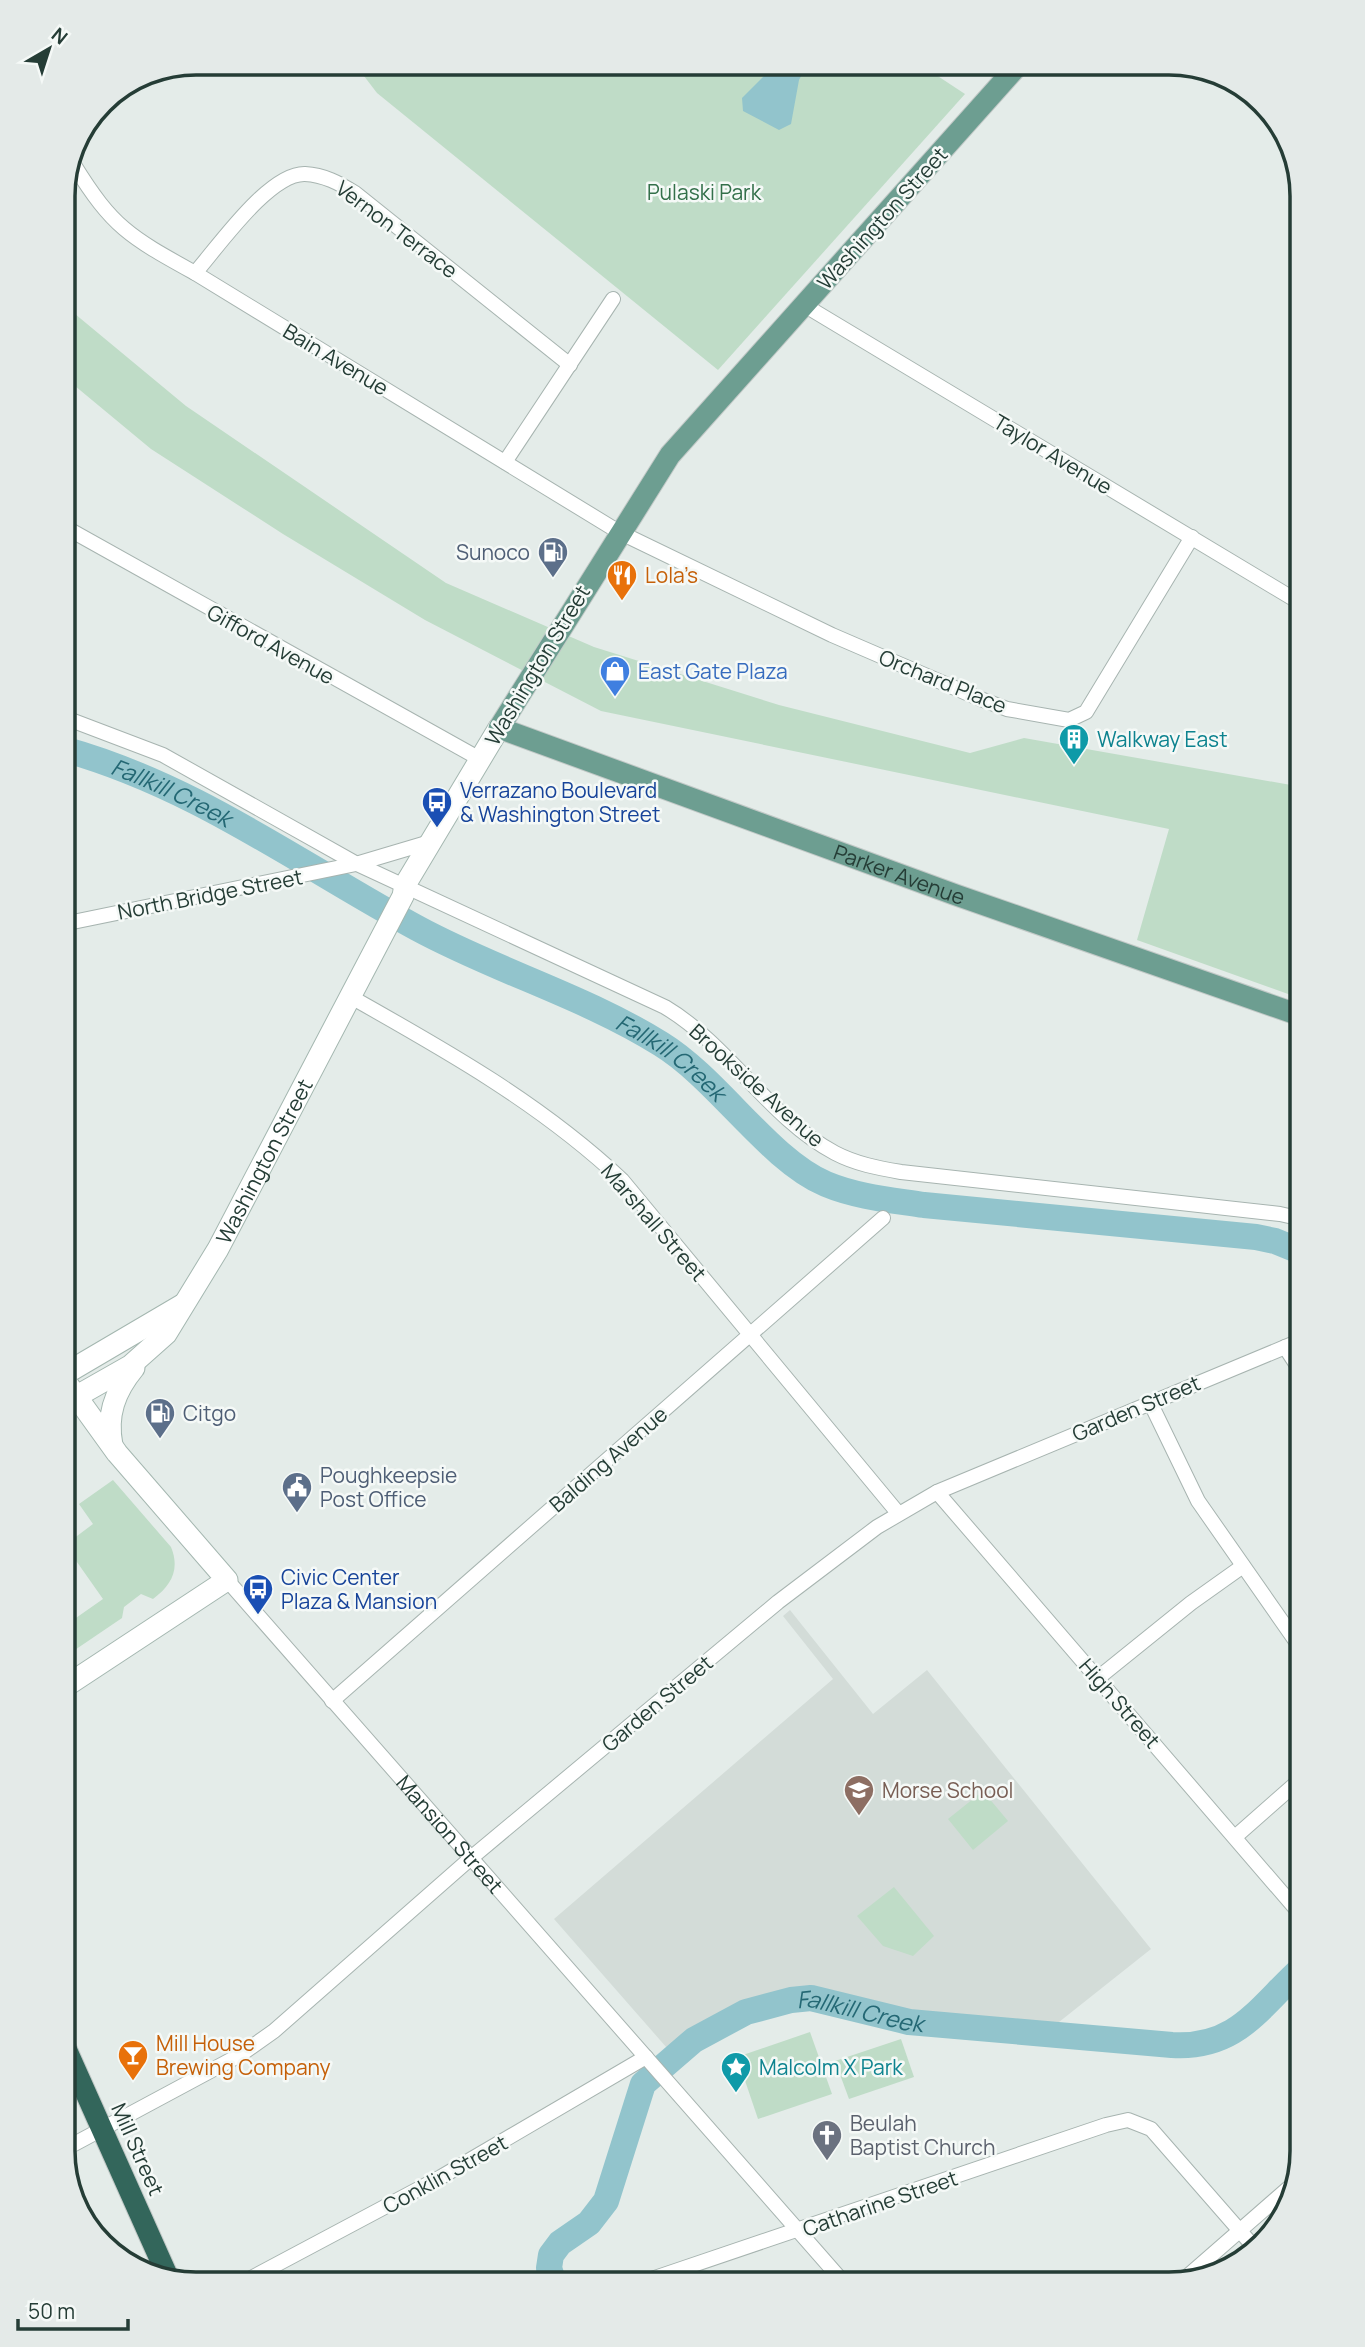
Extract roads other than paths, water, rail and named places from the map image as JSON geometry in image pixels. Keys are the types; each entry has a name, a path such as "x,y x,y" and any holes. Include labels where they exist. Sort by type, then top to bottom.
{"highway":[{"name":"Mill Street","path":"75,2069 163,2266"}],"main road":[{"name":"Washington Street","path":"499,729 619,532 670,454 1009,76"},
{"name":"Parker Avenue","path":"499,729 956,895 1290,1012"}],"street":[{"name":"Bain Avenue","path":"78,172 97,202 133,239 195,273 619,532"},
{"name":"Vernon Terrace","path":"195,273 274,185 303,174 331,178 355,193 570,365"},
{"path":"505,461 613,299"},
{"name":"Taylor Avenue","path":"804,305 1290,597"},
{"name":"Orchard Place","path":"619,532 832,635 978,698 1007,709 1069,720 1086,712 1192,537"},
{"name":"Gifford Avenue","path":"76,533 480,759"},
{"name":"Brookside Avenue","path":"76,722 163,755 404,890 682,1017 804,1131 834,1152 856,1162 901,1172 1290,1216"},
{"name":"Washington Street","path":"75,1397 113,1377 153,1348 173,1324 182,1305 214,1256 430,842 499,729"},
{"name":"North Bridge Street","path":"76,921 356,864 430,842"},
{"name":"Marshall Street","path":"351,997 454,1055 518,1095 594,1154 622,1180 898,1513"},
{"name":"Balding Avenue","path":"332,1701 883,1218"},
{"name":"Washington Street","path":"75,1369 182,1305"},
{"name":"Garden Street","path":"75,2144 240,2054 274,2031 471,1858 768,1611 898,1513 937,1492 1290,1345"},
{"path":"1285,1347 1290,1355"},
{"path":"113,1447 110,1423 115,1399 130,1374 153,1348"},
{"path":"1150,1402 1198,1501 1290,1633"},
{"name":"Mansion Street","path":"75,1407 834,2272"},
{"name":"High Street","path":"937,1492 1290,1902"},
{"path":"1098,1678 1191,1603 1243,1566"},
{"path":"75,1680 227,1580"},
{"path":"1235,1837 1290,1789"},
{"name":"Conklin Street","path":"264,2271 441,2177 648,2060"},
{"name":"Catharine Street","path":"675,2271 1128,2120 1151,2129 1240,2230"},
{"path":"1197,2268 1282,2194"},
{"path":"1240,2230 1249,2240"}],"water":[{"path":"764,76 801,76 791,124 779,130 743,111 742,98"}],"waterway":[{"name":"Fallkill Creek","path":"76,753 157,783 245,828 417,928 632,1027 682,1059 784,1157 805,1173 826,1184 887,1200 1256,1237 1290,1247"},
{"name":"Fallkill Creek","path":"550,2271 551,2255 560,2243 589,2223 606,2201 643,2084 694,2040 746,2012 791,2000 811,1998 909,2022 1172,2045 1194,2044 1230,2033 1259,2011 1290,1980"}],"place":[{"name":"Sunoco","path":"553,579"},
{"name":"Lola’s","path":"622,602"},
{"name":"East Gate Plaza","path":"615,698"},
{"name":"Walkway East","path":"1074,766"},
{"name":"Verrazano Boulevard & Washington Street","path":"437,829"},
{"name":"Citgo","path":"160,1440"},
{"name":"Poughkeepsie Post Office","path":"297,1514"},
{"name":"Civic Center Plaza & Mansion","path":"258,1616"},
{"name":"Morse School","path":"859,1817"},
{"name":"Mill House Brewing Company","path":"133,2082"},
{"name":"Malcolm X Park","path":"736,2094"},
{"name":"Beulah Baptist Church","path":"827,2162"}],"park label":[{"name":"Pulaski Park","path":"704,192"}]}
